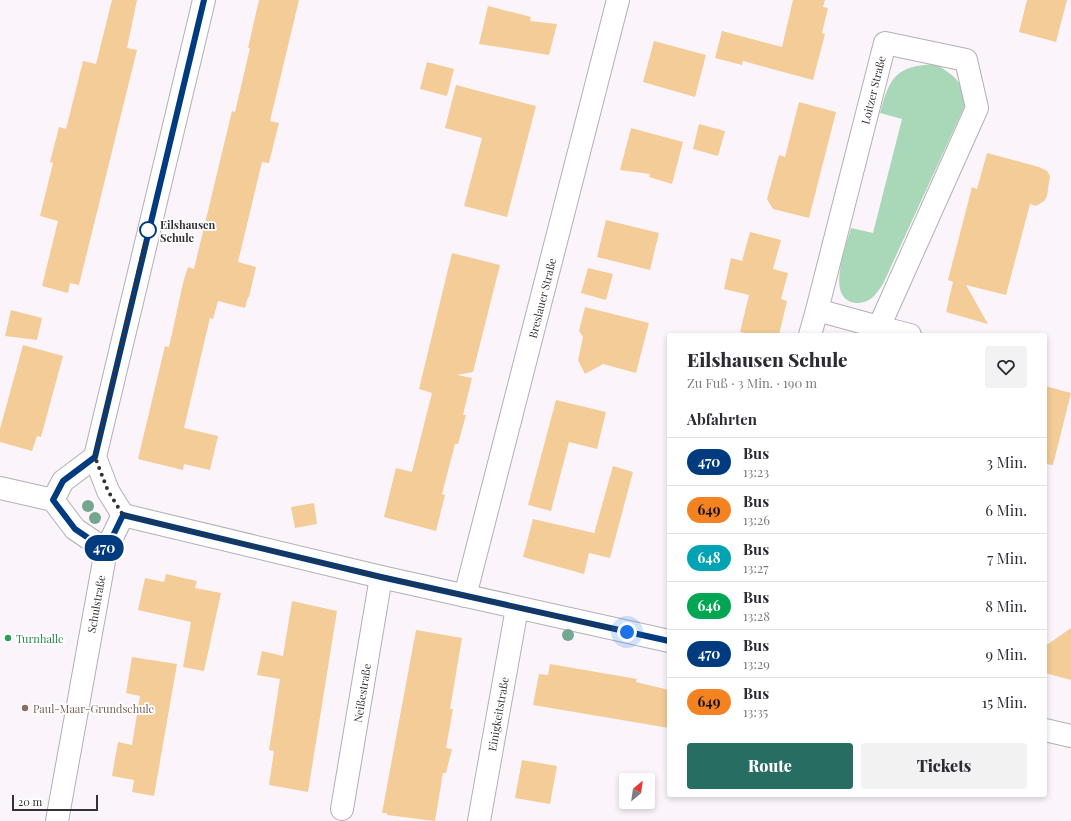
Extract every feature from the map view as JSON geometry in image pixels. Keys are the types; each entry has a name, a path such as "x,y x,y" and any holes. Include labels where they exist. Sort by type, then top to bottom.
{"street":[{"path":"204,0 95,457 108,491 123,515 381,577 667,641"},
{"name":"Breslauer Straße","path":"465,596 618,0"},
{"name":"Loitzer Straße","path":"811,333 886,43 966,60 977,108 879,327"},
{"path":"817,310 902,333"},
{"path":"53,500 63,481 95,457"},
{"path":"0,488 53,500 75,529 106,550"},
{"name":"Schulstraße","path":"57,821 106,550 123,515"},
{"name":"Neißestraße","path":"342,809 381,577"},
{"name":"Einigkeitstraße","path":"479,821 517,608"},
{"path":"1047,730 1071,736"}],"green space":[{"path":"936,64 957,80 963,89 966,103 883,284 870,300 857,303 847,300 841,293 839,283 845,247 851,228 873,233 902,119 880,113 887,90 897,75 903,71 912,67"}],"building":[{"path":"112,0 137,0 127,48 137,50 79,285 70,283 68,293 42,286 58,221 40,216 53,163 50,162 59,127 66,129 83,61 96,64"},
{"path":"259,0 299,0 270,121 279,123 269,163 262,162 238,262 256,267 249,297 245,308 218,301 213,319 210,318 184,428 218,436 210,470 184,464 183,470 138,459 165,346 169,347 183,283 188,267 194,269 232,111 235,112 250,48 248,48"},
{"path":"793,0 825,0 823,7 828,8 822,33 825,34 813,80 743,61 742,65 715,58 722,31 782,47"},
{"path":"1027,0 1067,0 1056,42 1019,32"},
{"path":"488,6 531,17 530,21 557,24 549,55 479,44"},
{"path":"654,41 706,55 695,97 643,82"},
{"path":"427,62 454,69 447,96 420,89"},
{"path":"456,85 536,106 507,217 464,206 482,138 445,128"},
{"path":"799,102 836,112 809,218 773,209 767,199 779,155 785,157"},
{"path":"699,124 725,131 718,156 693,149"},
{"path":"631,128 683,142 672,184 649,177 650,174 620,170"},
{"path":"987,153 1039,167 1047,171 1050,176 1047,196 1044,201 1036,206 1030,204 1006,295 966,285 988,324 946,312 953,282 948,280 972,187 977,189"},
{"path":"606,220 659,233 650,270 597,257"},
{"path":"750,232 781,240 773,269 788,273 781,299 787,301 779,333 740,332 749,295 724,289 731,258 742,261"},
{"path":"452,253 500,265 473,372 457,375 472,378 463,415 466,415 458,444 455,444 442,494 445,495 436,531 384,517 396,468 412,472 432,393 419,389"},
{"path":"588,268 613,274 606,300 581,293"},
{"path":"585,307 649,323 636,373 603,364 585,374 578,360 583,337 579,331"},
{"path":"11,310 42,318 37,340 5,336"},
{"path":"23,345 63,356 41,437 37,436 32,451 0,442 0,429"},
{"path":"1047,387 1071,393 1053,465 1047,464"},
{"path":"556,400 606,412 597,449 569,442 551,511 528,505"},
{"path":"613,466 633,472 610,558 589,553 584,574 523,557 533,519 594,533 592,541"},
{"path":"314,503 317,524 295,528 291,507"},
{"path":"166,574 197,581 195,588 221,593 204,671 183,667 191,622 138,610 145,578 164,582"},
{"path":"292,601 337,611 308,792 269,785 274,751 269,750 280,679 257,675 262,651 283,656"},
{"path":"1071,628 1071,680 1047,674 1047,645"},
{"path":"416,630 462,638 450,709 453,709 446,748 452,749 446,773 443,773 435,821 387,815 387,813 382,813"},
{"path":"132,657 177,664 154,796 132,792 134,780 112,776 118,742 132,745 140,696 126,693"},
{"path":"550,664 637,679 636,682 667,690 667,728 533,705 539,674 548,675"},
{"path":"522,760 557,766 550,804 515,798"}],"bus line":[{"name":"470","path":"204,0 95,457 63,481 53,500 75,529 106,550 123,515 381,577 667,641"}],"place":[{"name":"Eilshausen Schule","path":"148,230"},
{"name":"Turnhalle","path":"8,638"},
{"name":"Paul-Maar-Grundschule","path":"25,708"}],"route":[{"path":"148,230 95,457 108,491 123,515 381,577 627,632"}]}
